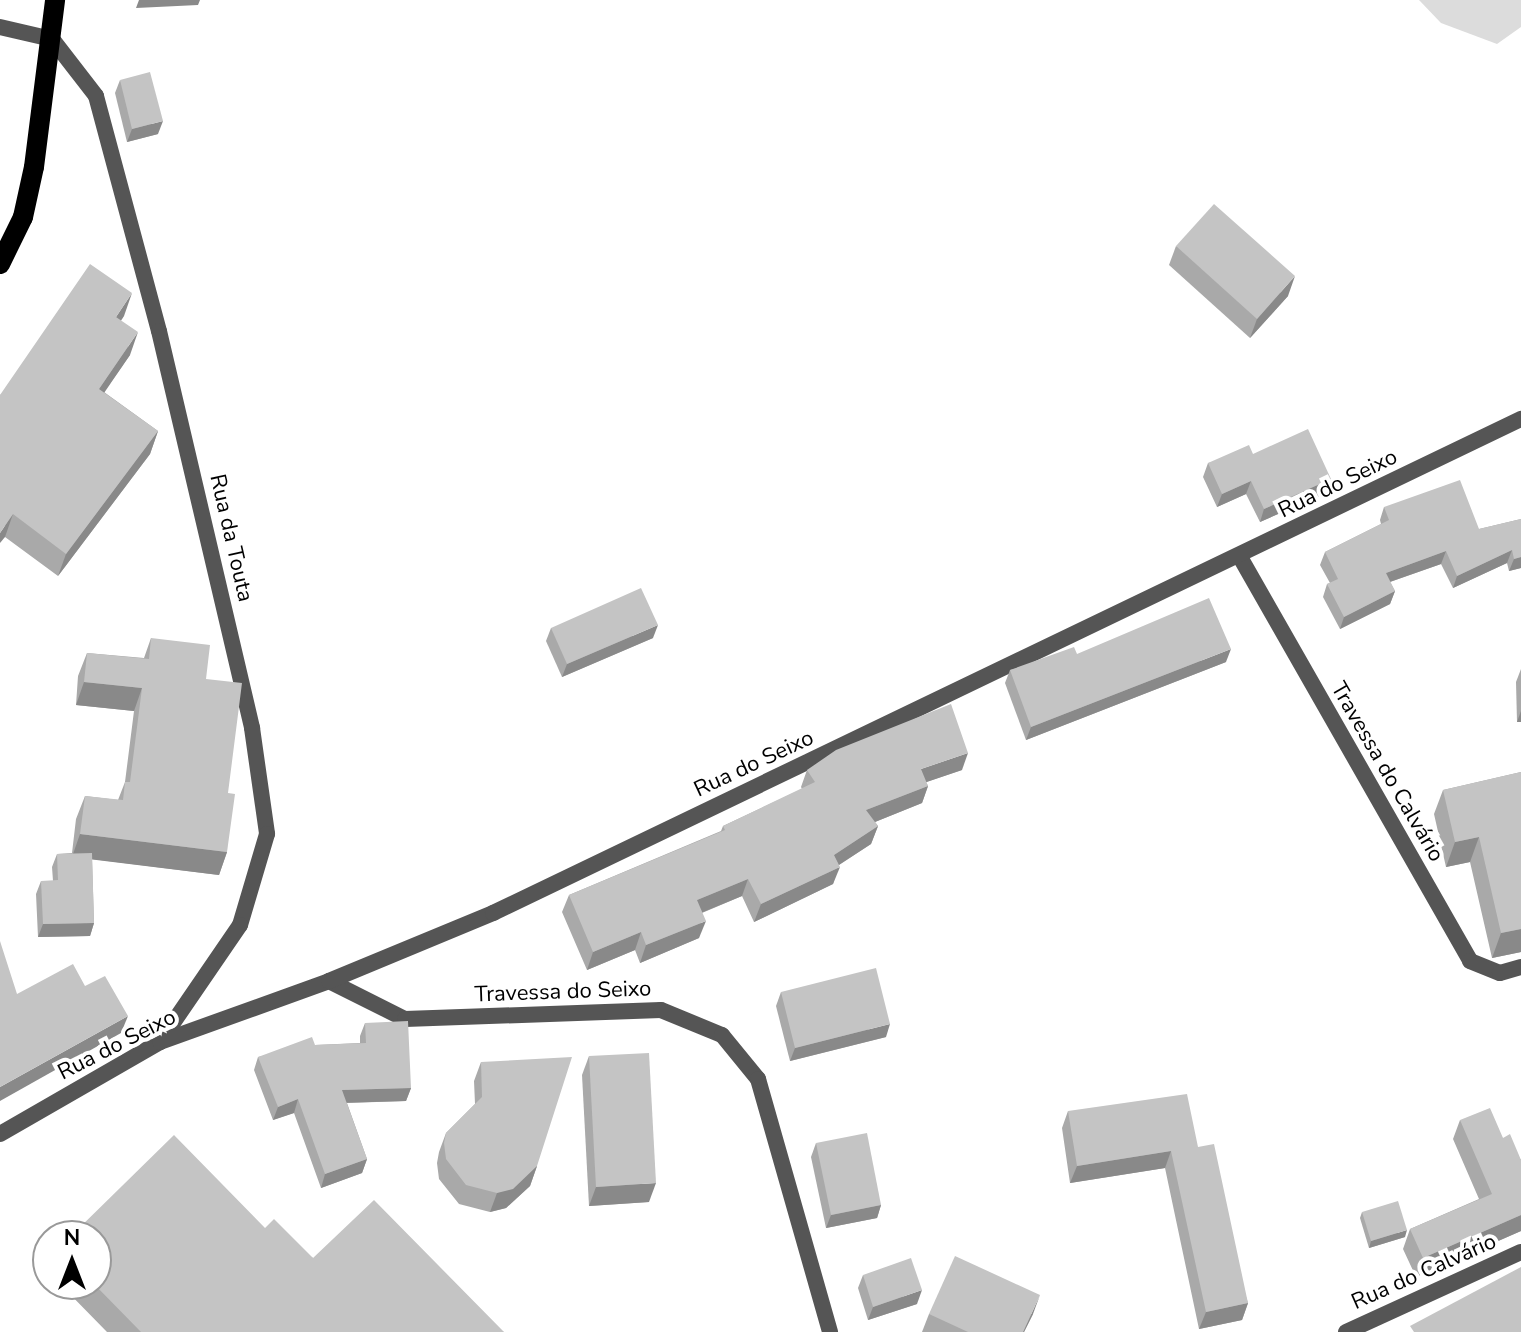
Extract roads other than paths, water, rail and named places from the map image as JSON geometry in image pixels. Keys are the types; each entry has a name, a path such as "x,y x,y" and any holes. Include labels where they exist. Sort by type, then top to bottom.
{"main road":[{"path":"0,264 23,217 34,167 55,0"}],"street":[{"path":"0,27 52,39"},
{"name":"Rua da Touta","path":"52,39 96,96 195,479 252,728 267,834 240,925 160,1042"},
{"name":"Rua do Seixo","path":"0,1134 160,1042 329,981 507,906 1240,557 1521,419"},
{"name":"Travessa do Calvário","path":"1240,557 1470,961 1500,973 1521,967"},
{"name":"Travessa do Seixo","path":"329,981 405,1019 661,1010 722,1035 758,1079 830,1332"},
{"name":"Rua do Calvário","path":"1346,1332 1521,1252"}]}
